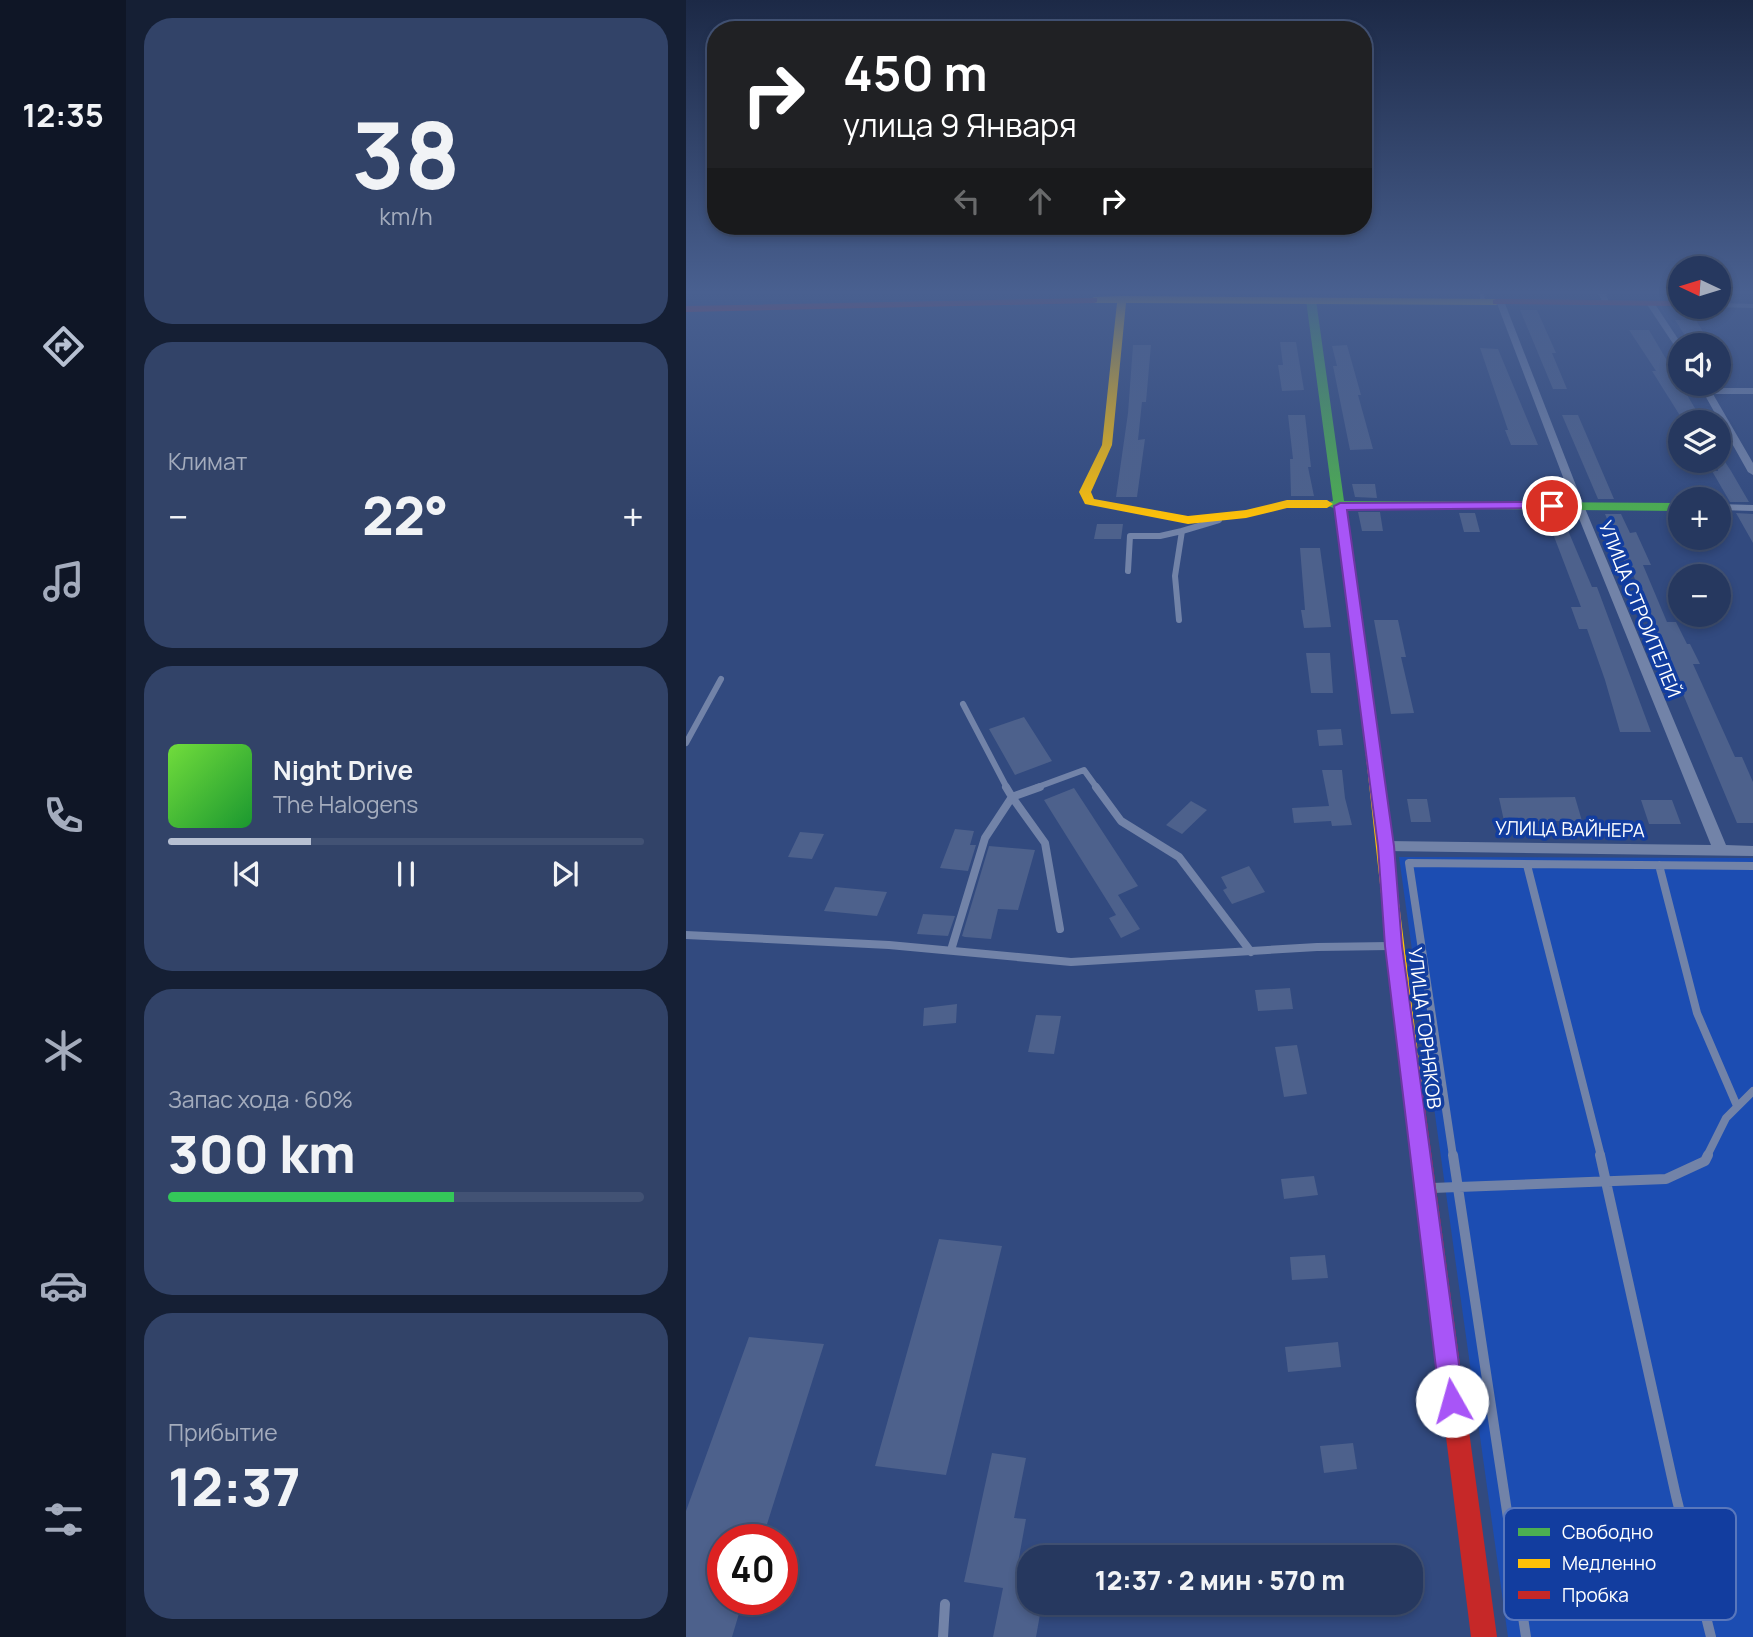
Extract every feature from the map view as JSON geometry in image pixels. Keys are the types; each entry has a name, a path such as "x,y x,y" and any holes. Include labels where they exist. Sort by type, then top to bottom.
{"street":[{"path":"1115,367 1107,445 1085,492 1089,502 1188,520 1236,515 1287,504 1668,507"},
{"name":"УЛИЦА ГОРНЯКОВ","path":"1320,367 1386,846 1394,946 1424,1189 1484,1637"},
{"name":"УЛИЦА СТРОИТЕЛЕЙ","path":"1518,367 1579,506 1721,851"},
{"path":"1731,389 1753,391"},
{"path":"1709,396 1753,471"},
{"path":"1731,507 1753,508"},
{"name":"УЛИЦА ВАЙНЕРА","path":"1386,846 1753,851"}],"lane":[{"path":"1128,571 1130,537 1160,536 1236,515"},
{"path":"1179,620 1173,567 1182,531"},
{"path":"686,743 721,679"},
{"path":"963,704 1012,797 1045,843 1060,929"},
{"path":"951,950 985,838 1012,797 1084,770 1121,821 1179,857 1251,951"},
{"path":"1507,1508 1409,863 1753,866"},
{"path":"1527,865 1607,1181 1679,1508"},
{"path":"1659,865 1697,1013 1737,1106"},
{"path":"686,936 889,945 1071,962 1394,946"},
{"path":"1424,1189 1666,1179 1705,1161 1726,1118 1753,1091"},
{"path":"943,1637 945,1604"},
{"path":"1707,1620 1711,1637"}],"shaded area":[{"path":"1399,857 1753,858 1753,1637 1508,1637 1506,1620 1736,1620 1736,1508 1504,1508 1504,1608"}],"building":[{"path":"1131,367 1149,367 1146,402 1142,402 1138,440 1145,439 1137,497 1116,497"},
{"path":"1278,367 1300,367 1304,390 1282,391"},
{"path":"1333,367 1353,367 1373,449 1350,450"},
{"path":"1487,367 1506,367 1538,445 1511,445 1505,430 1508,430"},
{"path":"1544,367 1558,367 1567,389 1553,389"},
{"path":"1654,367 1668,367 1668,396 1688,396 1696,410 1676,410 1652,371 1656,371"},
{"path":"1288,415 1305,415 1311,467 1308,467 1314,496 1291,496 1290,459 1293,459"},
{"path":"1562,415 1578,415 1614,499 1598,499"},
{"path":"1731,471 1749,502 1731,502 1731,487 1721,487 1713,473"},
{"path":"1352,484 1375,484 1377,498 1355,497"},
{"path":"1358,512 1380,512 1383,531 1362,531"},
{"path":"1459,513 1475,513 1480,532 1464,532"},
{"path":"1545,513 1561,514 1592,587 1597,587 1651,732 1620,732 1587,629 1579,629 1571,607 1581,607"},
{"path":"1736,513 1753,514 1753,543"},
{"path":"1605,514 1621,514 1630,533 1636,532 1651,565 1643,565 1668,627 1678,627 1700,664 1693,664 1735,757 1742,757 1753,782 1753,823 1737,823 1629,565 1626,565"},
{"path":"1097,524 1123,524 1121,539 1094,539"},
{"path":"1300,548 1320,548 1331,627 1304,628"},
{"path":"1374,620 1398,620 1406,657 1401,657 1414,713 1391,714"},
{"path":"1306,653 1330,653 1333,693 1311,693"},
{"path":"1024,717 1052,761 1015,775 989,729"},
{"path":"1341,729 1343,745 1319,746 1317,730"},
{"path":"1322,770 1342,770 1352,825 1332,826 1331,821 1294,823 1292,808 1329,806"},
{"path":"1074,788 1138,886 1118,895 1140,929 1121,938 1109,918 1116,915 1044,800"},
{"path":"1575,797 1582,821 1504,821 1499,798"},
{"path":"1407,799 1427,799 1431,822 1411,822"},
{"path":"1641,800 1672,800 1681,824 1649,824"},
{"path":"1191,801 1207,810 1182,834 1166,825"},
{"path":"955,829 974,831 970,845 976,845 968,871 940,868"},
{"path":"800,832 824,834 812,859 788,857"},
{"path":"989,846 1035,850 1018,910 998,909 991,939 965,937 962,936"},
{"path":"1249,866 1265,892 1232,904 1223,890 1227,888 1221,877"},
{"path":"835,887 887,892 877,916 824,911"},
{"path":"923,914 955,916 948,936 917,934"},
{"path":"1290,988 1293,1009 1258,1011 1255,990"},
{"path":"957,1004 956,1023 923,1026 924,1008"},
{"path":"1036,1015 1061,1016 1054,1054 1028,1052"},
{"path":"1297,1045 1307,1094 1284,1097 1275,1047"},
{"path":"1314,1176 1318,1195 1284,1199 1281,1179"},
{"path":"939,1239 1002,1246 946,1475 875,1466"},
{"path":"1325,1255 1328,1278 1292,1280 1290,1257"},
{"path":"749,1337 824,1344 767,1524 707,1524 707,1615 739,1615 732,1637 686,1637 686,1511"},
{"path":"1338,1342 1341,1367 1288,1372 1285,1347"},
{"path":"1353,1443 1357,1469 1324,1473 1320,1446"},
{"path":"992,1453 1026,1458 1014,1518 1026,1519 1021,1545 1017,1545 1017,1615 1040,1615 1036,1637 993,1637 1003,1588 964,1582"}],"traffic: fast":[{"path":"1320,367 1370,729"},
{"path":"1327,504 1668,507"}],"traffic: slow":[{"path":"1115,367 1107,445 1085,492 1089,502 1188,520 1246,514 1287,504 1327,504"},
{"path":"1370,729 1412,1085"}],"traffic: jam":[{"path":"1412,1085 1484,1637"}],"route":[{"path":"1452,1401 1394,946 1386,846 1340,506 1552,506"}]}
